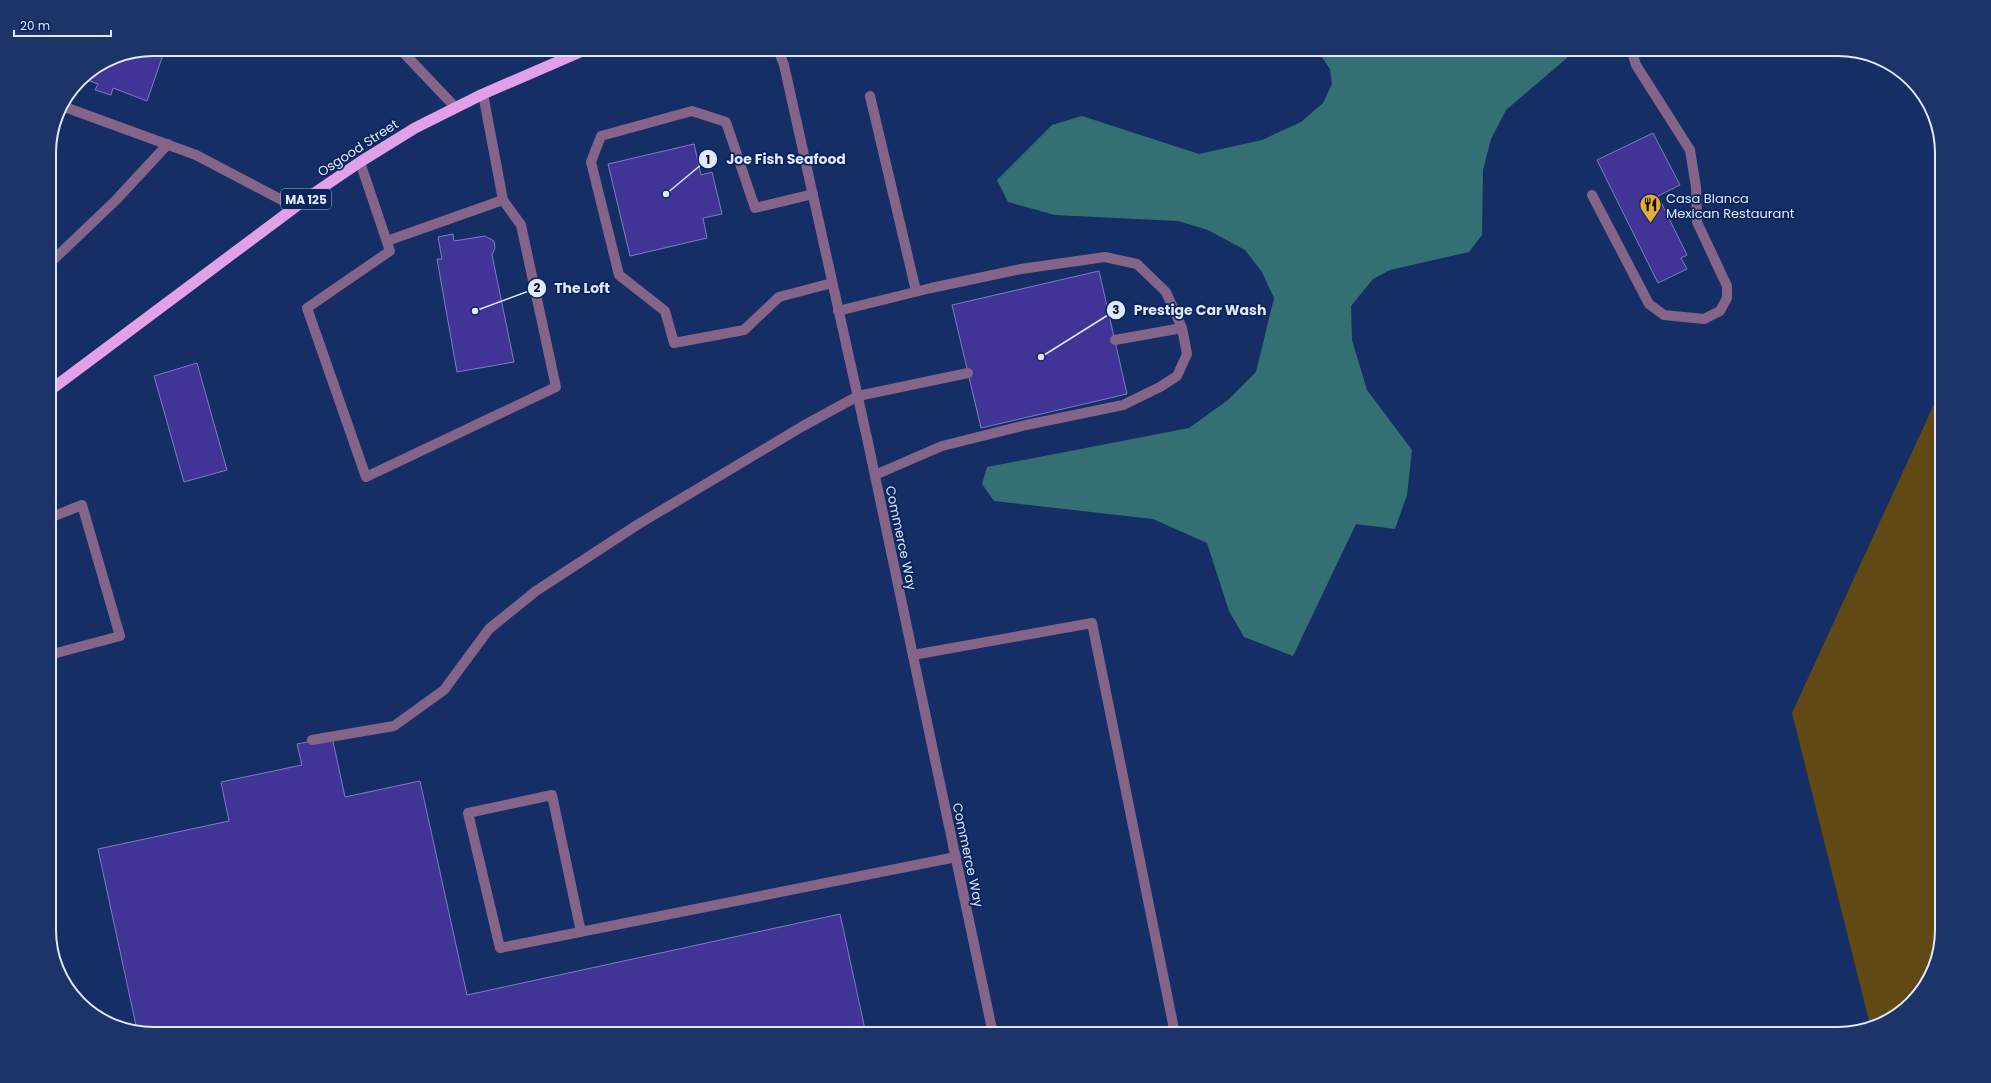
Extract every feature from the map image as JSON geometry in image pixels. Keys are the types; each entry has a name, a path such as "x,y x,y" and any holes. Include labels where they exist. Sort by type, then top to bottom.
{"highway":[{"name":"Osgood Street","path":"56,386 296,207 360,162 415,128 483,94 571,56"}],"street":[{"path":"407,56 456,108"},
{"name":"Commerce Way","path":"781,56 784,65 858,396 992,1027"},
{"path":"1592,195 1649,304 1664,315 1704,319 1720,311 1727,298 1727,286 1697,222 1696,187 1690,150 1636,65 1633,56"},
{"path":"360,162 390,251 307,308 366,477 556,387 521,225 503,200 483,94"},
{"path":"870,96 916,291"},
{"path":"67,108 196,155 296,207"},
{"path":"813,194 754,208 726,122 692,111 601,136 592,162 619,275 665,311 674,343 744,330 779,297 832,283"},
{"path":"56,257 116,200 168,144"},
{"path":"387,241 503,200"},
{"path":"838,311 916,291 1021,269 1105,257 1137,264 1166,292 1182,328 1187,354 1177,376 1160,387 1123,405 1026,425 942,446 875,475"},
{"path":"1115,340 1182,328"},
{"path":"312,740 394,726 444,690 489,629 536,591 643,521 803,426 858,396 968,373"},
{"path":"56,515 82,506 120,636 56,653"},
{"path":"913,655 1092,623 1174,1027"},
{"path":"581,932 552,795 468,813 500,948 581,932 956,857"}],"shaded area":[{"path":"1321,56 1567,56 1567,58 1506,110 1491,139 1483,170 1482,235 1469,252 1390,270 1373,279 1351,306 1352,340 1367,390 1412,450 1407,495 1395,529 1356,524 1293,656 1244,637 1229,611 1207,543 1153,519 994,501 982,484 987,467 1189,428 1228,400 1256,372 1274,298 1262,272 1245,250 1208,230 1178,221 1055,215 1008,202 997,180 1052,125 1082,116 1199,154 1262,140 1301,122 1323,103 1332,84 1330,69"},
{"path":"1935,402 1935,936 1930,961 1919,984 1907,999 1897,1007 1869,1022 1792,713"}],"building":[{"path":"163,56 147,101 113,88 111,95 95,90 98,84 88,80 99,72 116,63 140,57"},
{"name":"Casa Blanca Mexican Restaurant","path":"1653,133 1680,185 1658,196 1687,255 1681,258 1687,269 1658,283 1597,160"},
{"path":"694,144 701,175 712,172 722,214 703,218 707,238 630,256 608,164"},
{"path":"453,234 454,241 485,236 494,241 495,248 492,255 514,362 457,372 437,259 442,259 438,237"},
{"path":"1099,271 1127,394 981,428 952,305"},
{"path":"197,363 227,470 184,482 154,376"},
{"path":"332,737 345,797 420,781 467,995 840,914 864,1027 153,1027 136,1025 98,849 229,821 221,782 302,765 297,744"}],"place":[{"name":"Joe Fish Seafood","path":"666,194"},
{"name":"Casa Blanca Mexican Restaurant","path":"1651,224"},
{"name":"The Loft","path":"475,311"},
{"name":"Prestige Car Wash","path":"1041,357"}]}
